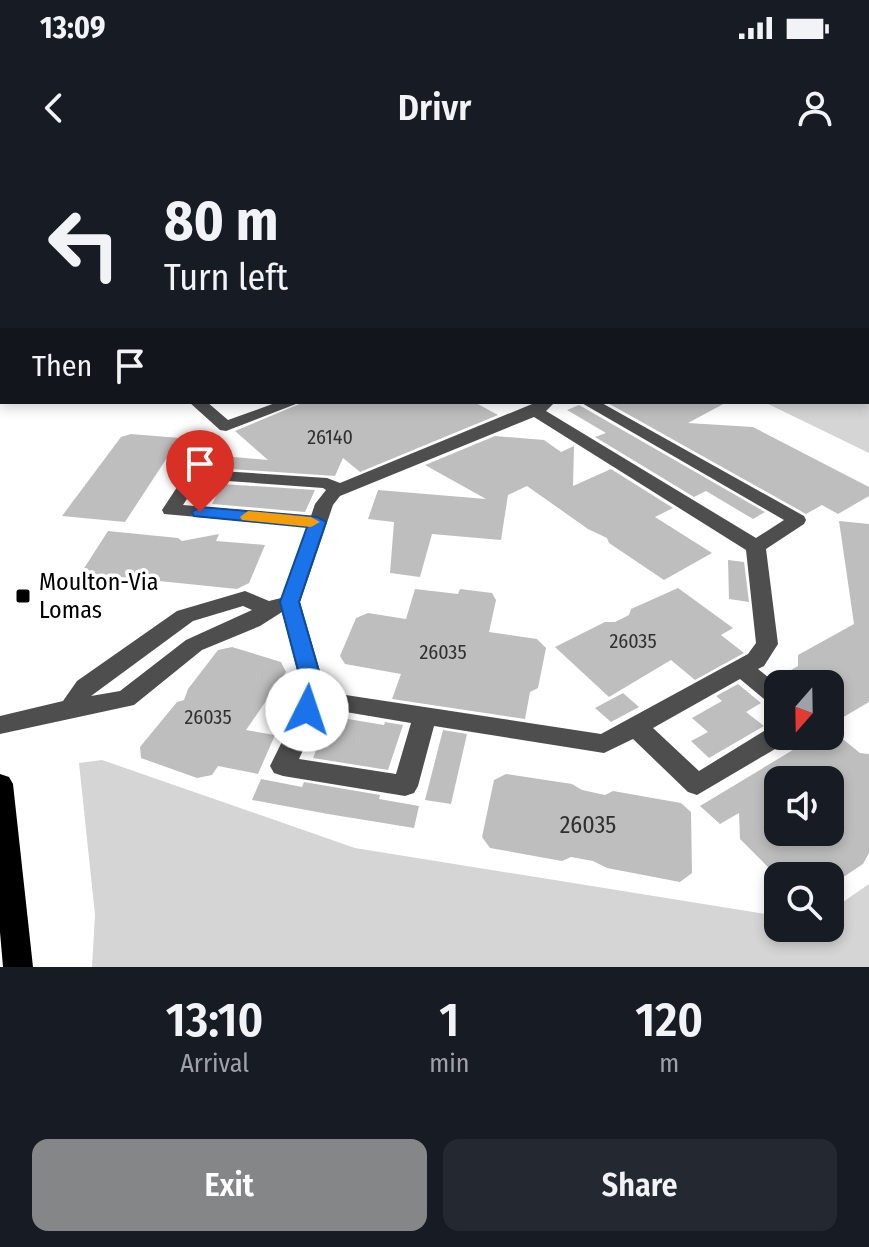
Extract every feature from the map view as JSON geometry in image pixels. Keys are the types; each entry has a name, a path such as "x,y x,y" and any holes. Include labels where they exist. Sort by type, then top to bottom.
{"main road":[{"path":"0,784 18,967"}],"street":[{"path":"199,404 226,426 287,404"},
{"path":"592,404 797,520 756,547"},
{"path":"0,725 126,699 194,645 252,621 279,605 324,504 338,490 541,406 756,547"},
{"path":"317,522 171,510 195,473 327,483 338,490"},
{"path":"316,699 604,744 756,660 767,644 756,547"},
{"path":"71,708 85,687 145,641 185,616 245,598 279,605"},
{"path":"279,605 316,699"},
{"path":"741,668 764,687"},
{"path":"316,699 307,710 283,766 405,786 425,716"},
{"path":"635,726 697,785 764,744"}],"shaded area":[{"path":"768,404 869,404 869,453"},
{"path":"102,760 355,848 764,914 764,942 844,942 844,901 869,884 869,967 92,967 95,915 79,763"}],"building":[{"path":"299,404 478,404 498,415 360,472 343,458 335,476 215,468 222,456 268,460 235,431"},
{"path":"610,404 723,404 688,423 753,427 869,487 869,496 838,514 822,505 806,514"},
{"path":"579,405 765,512 753,519 706,491 694,497 595,437 606,433 567,410"},
{"path":"131,434 180,438 125,522 62,516 121,437"},
{"path":"495,436 544,440 561,452 574,446 573,486 611,469 673,508 655,517 712,553 664,580 527,486 508,495 501,540 432,534 420,577 390,573 394,522 368,519 378,490 486,499 425,465"},
{"path":"207,483 315,490 305,512 212,504 218,492 202,491"},
{"path":"839,521 869,524 869,702 844,717 844,670 791,670 798,666 798,655 854,624"},
{"path":"108,531 178,538 182,541 219,534 216,541 265,545 249,583 237,589 81,573"},
{"path":"728,560 744,562 749,602 729,599"},
{"path":"678,588 733,628 721,635 744,653 695,680 671,660 609,697 555,647 605,622 615,622 629,615 631,609"},
{"path":"415,589 458,594 460,589 492,593 496,600 489,632 537,639 546,648 538,688 530,692 525,719 392,699 401,674 345,664 340,656 356,618 368,613 406,619"},
{"path":"232,647 281,662 286,672 246,730 275,735 258,774 218,766 212,775 197,778 141,758 140,747 177,702 184,700 188,689 218,650"},
{"path":"738,684 761,703 746,712 764,726 709,758 691,741 708,732 692,718 722,701 716,696"},
{"path":"623,693 639,707 611,722 595,708"},
{"path":"330,716 403,725 388,770 313,758"},
{"path":"443,730 467,734 451,804 425,800"},
{"path":"844,740 860,753 869,754 869,853 863,864 844,877 844,862 764,863 740,839 739,813 720,824 700,806 764,767 764,846 844,846 844,766 766,766 793,750 844,750"},
{"path":"506,774 572,784 582,790 605,795 613,791 681,803 691,812 692,873 680,882 607,868 593,861 571,857 562,861 490,848 482,837 494,780"},
{"path":"261,779 302,787 304,782 380,795 379,799 419,806 414,828 252,800"}],"slow traffic":[{"path":"248,517 311,522"}],"place":[{"name":"Moulton-Via Lomas","path":"23,596"}],"route":[{"path":"200,512 317,522 290,602 316,699 307,710"}]}
